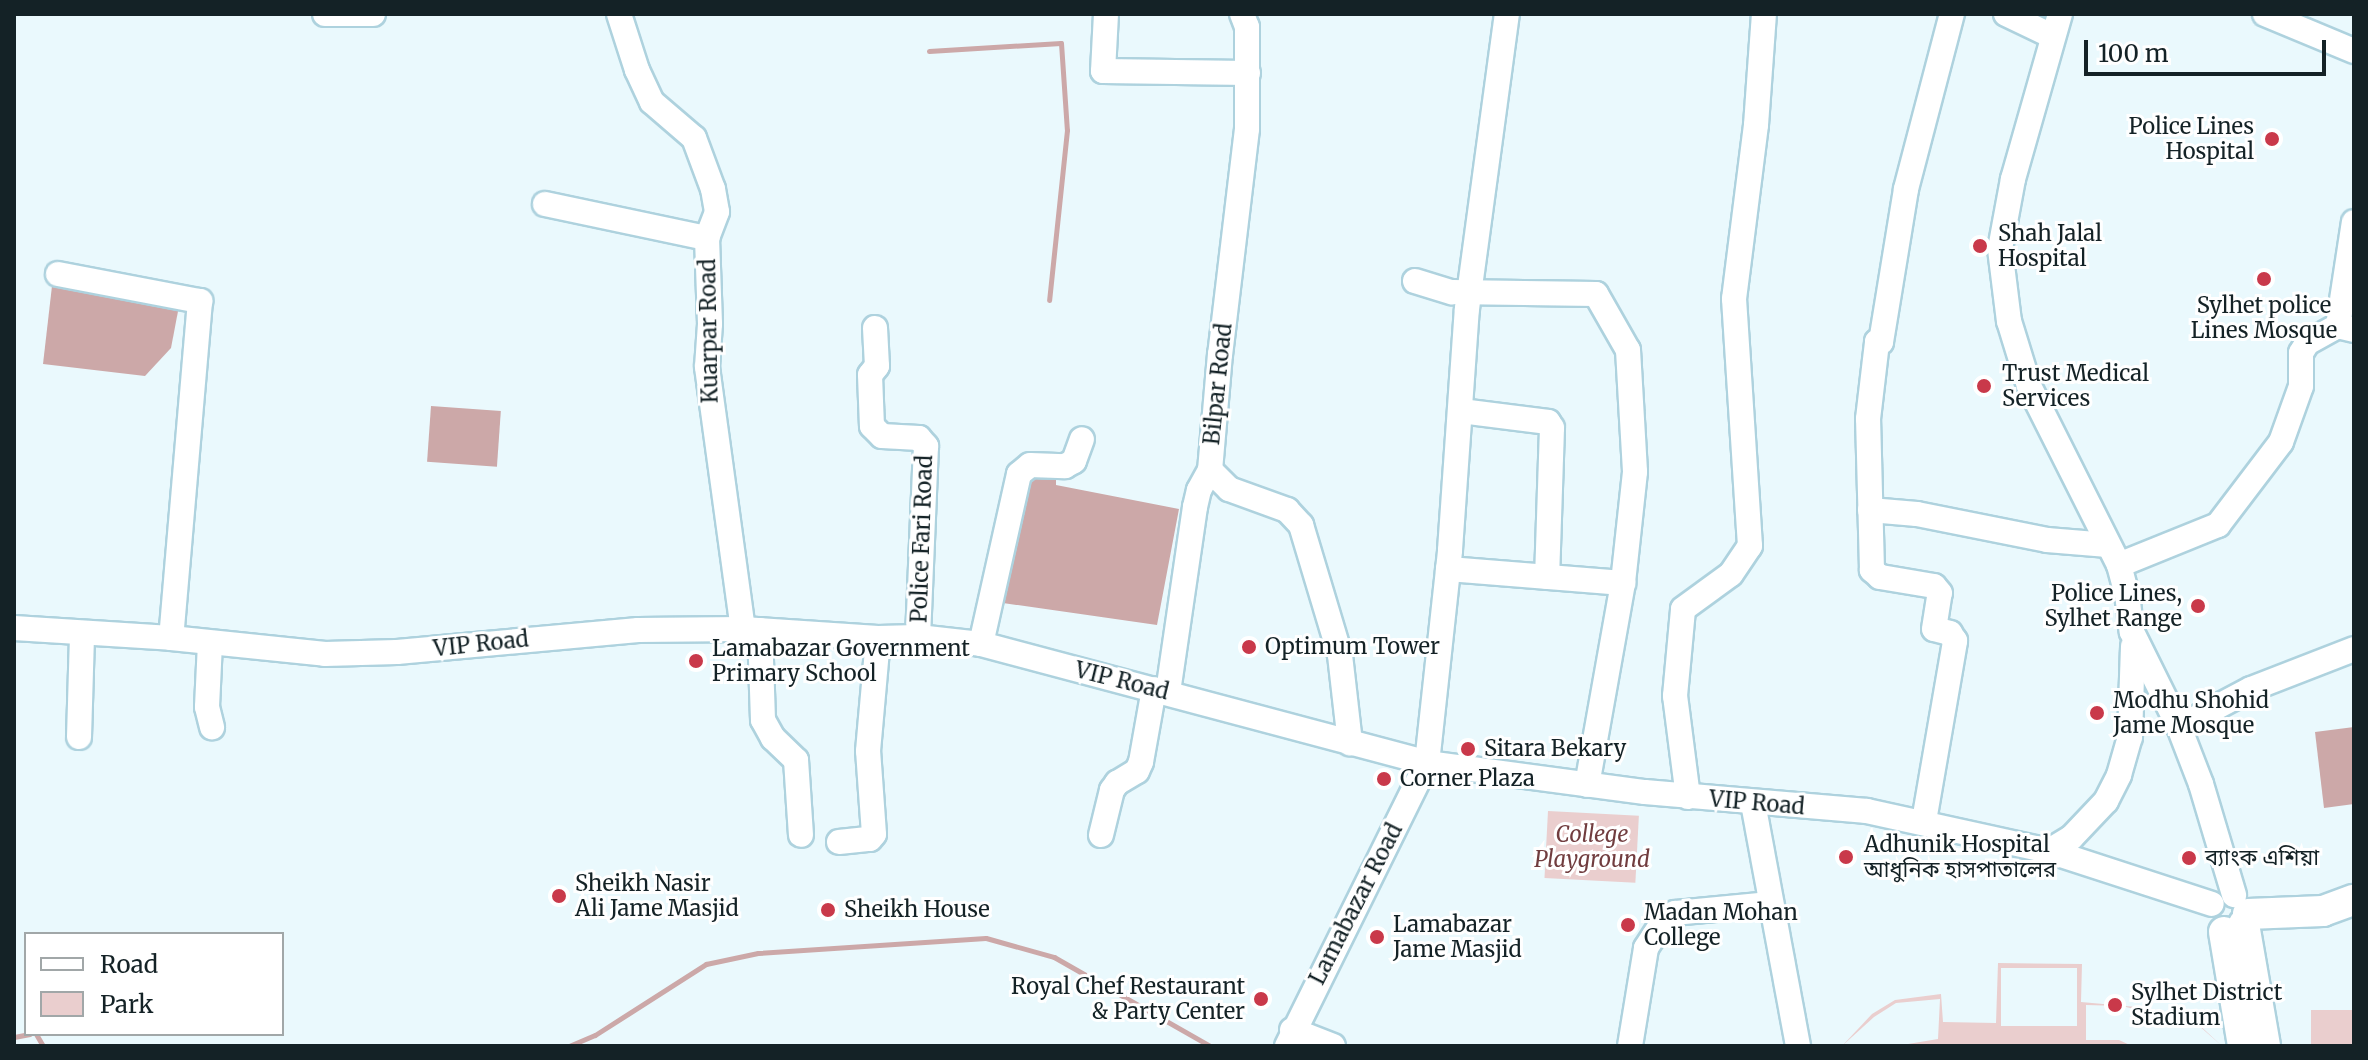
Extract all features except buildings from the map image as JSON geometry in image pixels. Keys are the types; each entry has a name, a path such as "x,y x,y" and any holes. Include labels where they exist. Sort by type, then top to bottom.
{"main road":[{"path":"2323,911 2354,900"},
{"path":"2233,914 2323,911 2354,917"},
{"path":"2233,914 2243,1046"},
{"path":"2233,914 2265,1046"}],"street":[{"path":"325,14 373,14"},
{"name":"Kuarpar Road","path":"617,14 652,102 685,127 702,153 717,212 707,238 710,324 707,367 751,629 763,720 773,738 796,760 801,835"},
{"path":"1106,14 1103,71 1248,73"},
{"name":"Bilpar Road","path":"1242,14 1247,27 1247,129 1220,354 1210,470 1229,489 1287,510 1301,525 1340,655 1350,743"},
{"path":"1427,763 1448,569 1469,292 1507,14"},
{"path":"1688,797 1675,696 1683,609 1731,574 1750,546 1734,299 1756,125 1764,14"},
{"path":"1924,821 1955,641 1950,633 1934,629 1940,593 1934,586 1874,574 1868,419 1877,342 1881,342 1906,189 1952,14"},
{"path":"2006,14 2056,25 2013,179 2000,249 2002,284 2014,341 2029,386 2113,555 2127,594 2135,668 2130,737 2119,775 2106,801 2071,838 2049,851"},
{"path":"2265,14 2354,51"},
{"path":"545,204 707,238"},
{"path":"1870,510 1917,514 2113,555 2218,525 2281,442 2301,386 2301,353 2307,343 2346,328 2354,222"},
{"path":"58,274 200,301 171,638"},
{"path":"1415,281 1432,288 1469,292 1596,294 1628,350 1635,472 1623,583 1587,785"},
{"name":"Police Fari Road","path":"875,328 877,366 870,375 872,426 882,436 924,441 918,637"},
{"path":"1461,411 1548,422 1552,428 1547,577"},
{"path":"981,644 1019,474 1030,465 1065,466 1074,461 1082,439"},
{"path":"1101,835 1112,790 1117,783 1137,771 1141,762 1161,691 1199,490 1210,470"},
{"path":"1448,569 1623,583"},
{"name":"VIP Road","path":"14,628 362,655 568,634 751,629 878,638 918,637 981,644 1427,763 1688,797 1867,811 1924,821 2049,851 2233,914"},
{"path":"2132,632 2179,727 2201,784 2233,914"},
{"path":"79,737 82,633"},
{"path":"839,842 870,839 874,834 868,751 878,638"},
{"path":"210,643 207,707 212,727"},
{"path":"2179,727 2251,689 2354,649"},
{"name":"Lamabazar Road","path":"1289,1038 1427,763"},
{"path":"1753,803 1769,904 1798,1046"},
{"path":"1630,1046 1646,948 1665,919 1675,913 1769,904"},
{"path":"1289,1038 1333,1046"}],"green space":[{"name":"College Playground","path":"1548,811 1639,816 1635,883 1544,878"},
{"path":"1998,963 2082,964 2081,1002 2147,1008 2169,1022 2181,1008 2222,1046 2181,1010 2170,1024 2147,1012 2122,1006 2086,1005 2086,1040 2119,1040 2132,1046 1896,1046 1938,1039 1940,999 1896,1003 1874,1017 1842,1046 1872,1014 1895,1000 1941,994 1943,1022 1996,1023","holes":["2001,968 2077,968 2077,1026 2001,1026"]},
{"path":"2311,1010 2354,1010 2354,1046 2311,1046"}],"shaded area":[{"path":"52,286 179,306 171,348 145,376 43,364"},
{"path":"431,406 501,411 497,467 427,462"},
{"path":"1030,476 1056,480 1056,485 1179,509 1157,625 1003,603"},
{"path":"2354,727 2354,804 2324,808 2315,732"}],"waterway":[{"path":"929,51 1061,43 1067,130 1049,300"},
{"path":"569,1046 595,1035 706,964 758,953 986,938 1054,957 1210,1046"},
{"path":"14,1037 24,1035"},
{"path":"37,1036 43,1046"}],"place":[{"name":"Police Lines Hospital","path":"2272,139"},
{"name":"Shah Jalal Hospital","path":"1980,246"},
{"name":"Sylhet police Lines Mosque","path":"2264,279"},
{"name":"Trust Medical Services","path":"1984,386"},
{"name":"Police Lines, Sylhet Range","path":"2198,606"},
{"name":"Optimum Tower","path":"1249,647"},
{"name":"Lamabazar Government Primary School","path":"696,661"},
{"name":"Modhu Shohid Jame Mosque","path":"2097,713"},
{"name":"Sitara Bekary","path":"1468,749"},
{"name":"Corner Plaza","path":"1384,779"},
{"name":"Adhunik Hospital আধুনিক হাসপাতালের","path":"1846,857"},
{"name":"ব্যাংক এশিয়া","path":"2189,858"},
{"name":"Sheikh Nasir Ali Jame Masjid","path":"559,896"},
{"name":"Sheikh House","path":"828,910"},
{"name":"Madan Mohan College","path":"1628,925"},
{"name":"Lamabazar Jame Masjid","path":"1377,937"},
{"name":"Royal Chef Restaurant & Party Center","path":"1261,999"},
{"name":"Sylhet District Stadium","path":"2115,1005"}]}
